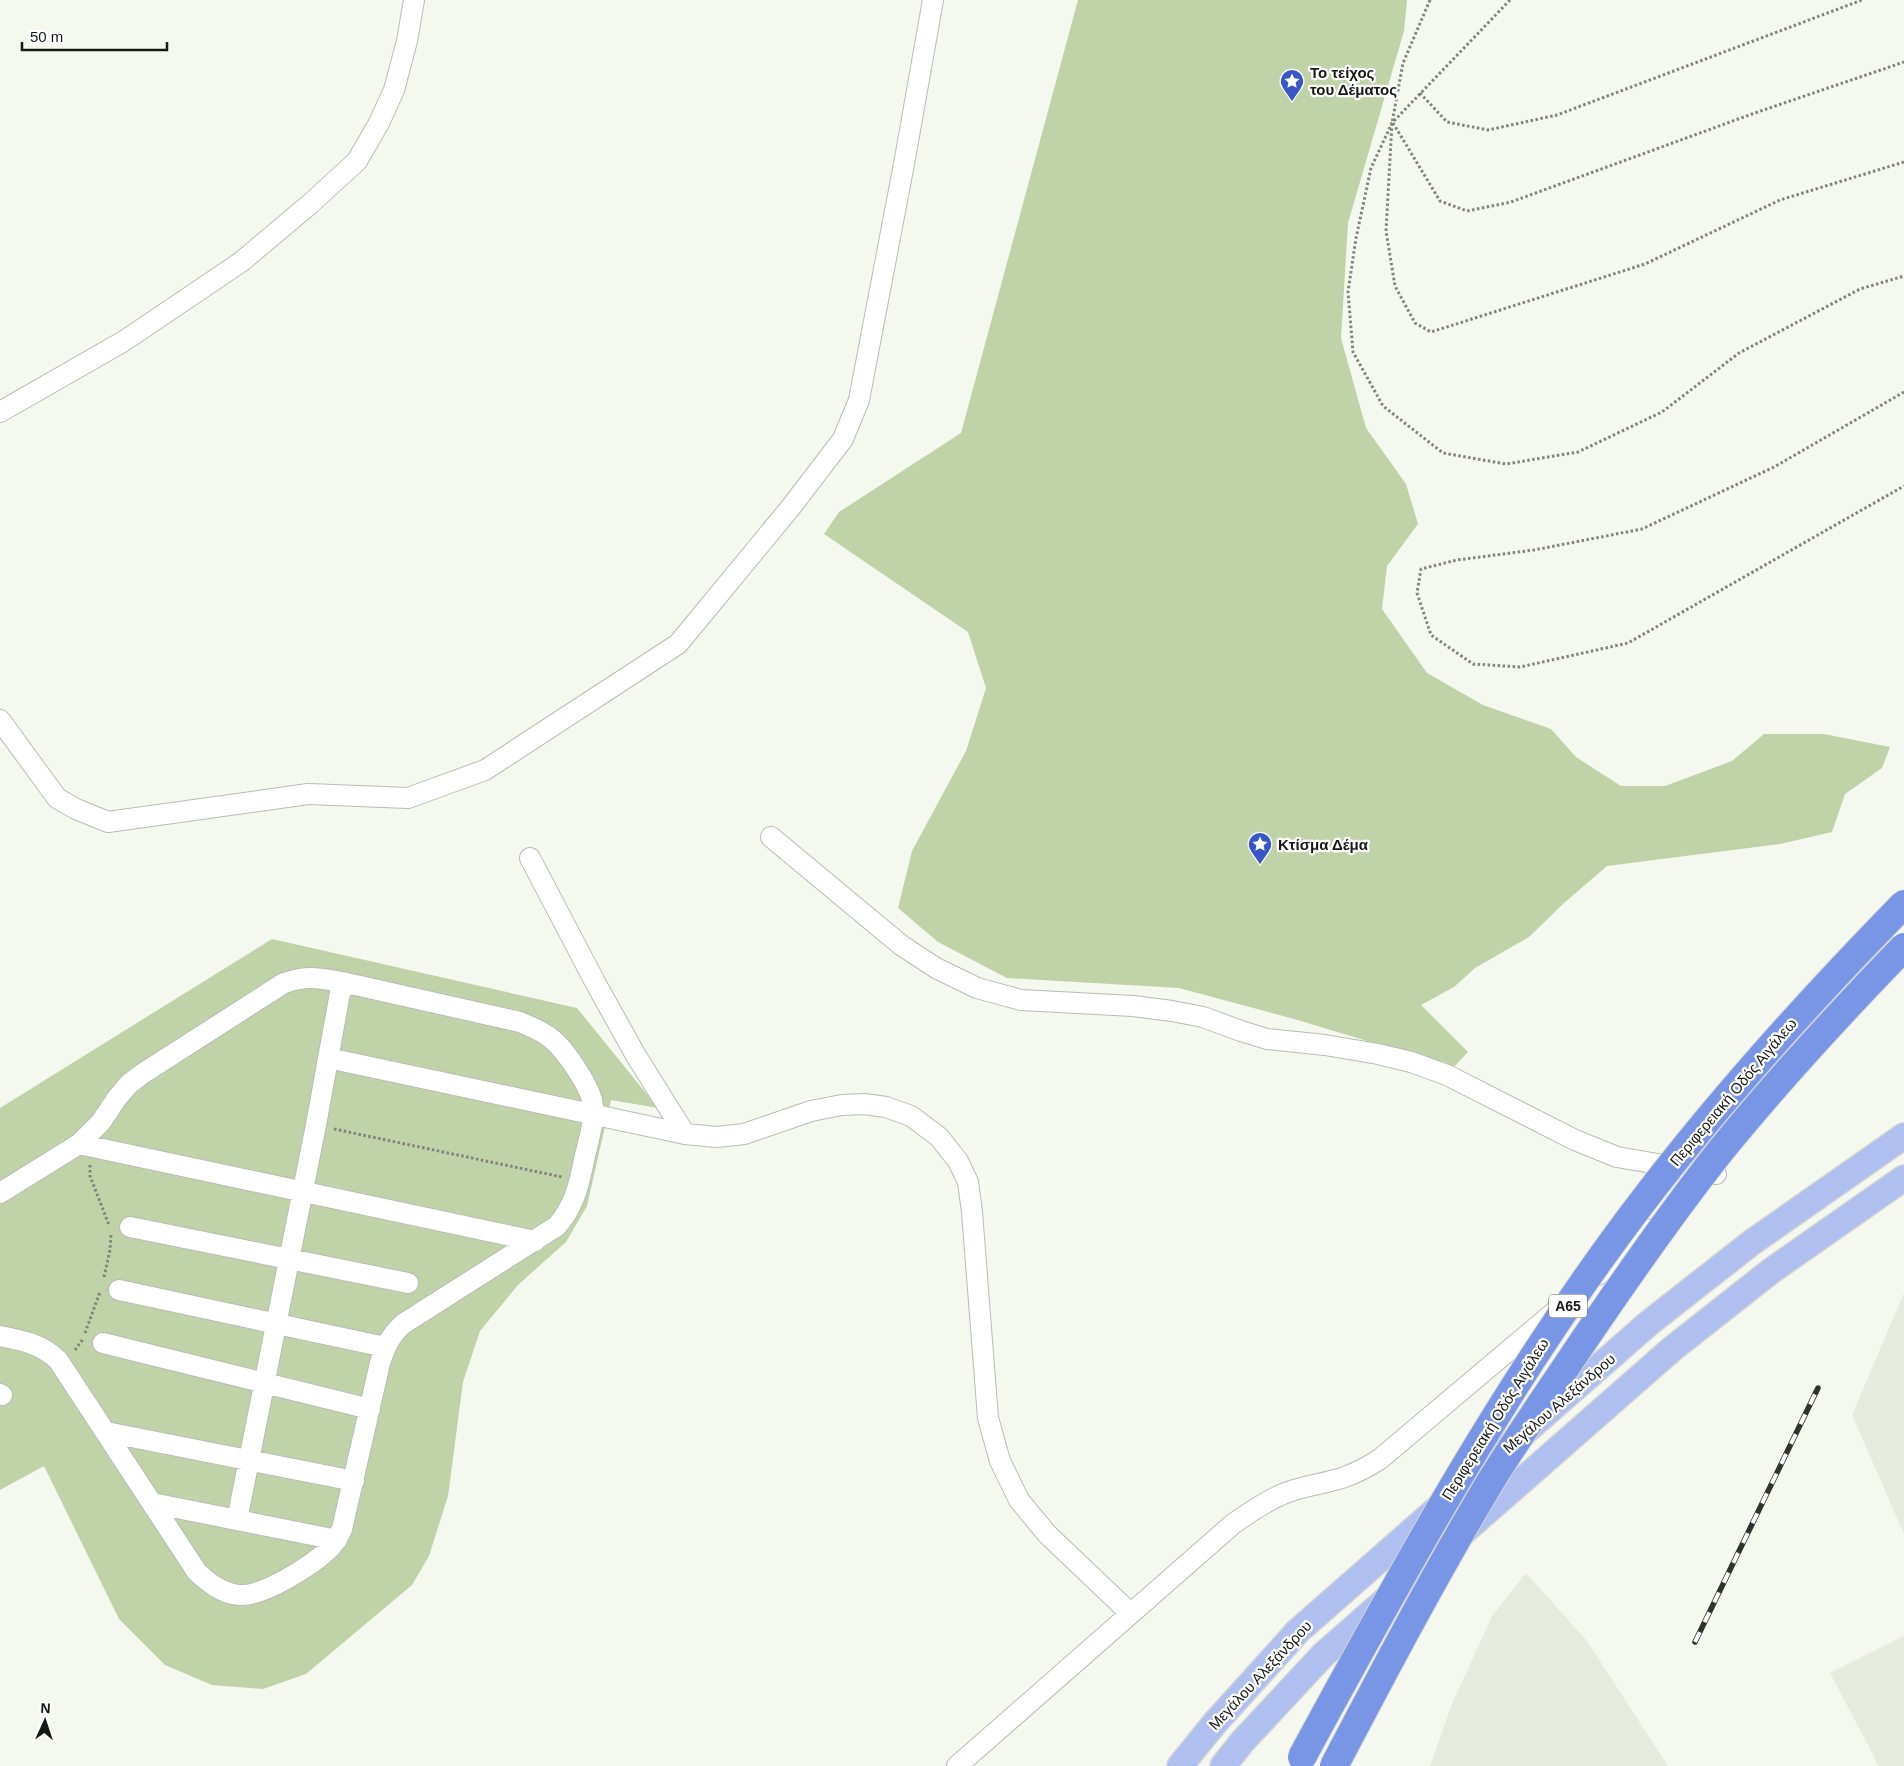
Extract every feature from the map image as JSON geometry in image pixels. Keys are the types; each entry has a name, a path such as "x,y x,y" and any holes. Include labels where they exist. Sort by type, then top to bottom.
{"highway":[{"name":"Περιφερειακή Οδός Αιγάλεω","path":"1302,1757 1414,1553 1464,1467 1521,1376 1576,1294 1639,1206 1699,1130 1764,1053 1833,976 1904,904"},
{"name":"Περιφερειακή Οδός Αιγάλεω","path":"1334,1766 1440,1568 1491,1481 1604,1312 1667,1222 1723,1149 1819,1038 1904,947"}],"main road":[{"name":"Μεγάλου Αλεξάνδρου","path":"1180,1766 1214,1724 1298,1631 1642,1330 1751,1243 1904,1136"},
{"path":"1223,1766 1242,1742 1323,1655 1672,1349 1771,1271 1904,1178"}],"street":[{"path":"0,412 124,341 241,262 310,204 357,161 380,123 394,90 407,41 414,0"},
{"path":"0,720 57,798 76,809 108,822 308,794 408,798 485,770 678,644 791,507 843,440 859,400 933,0"},
{"path":"771,837 902,945 936,968 977,988 1021,1000 1124,1005 1172,1011 1203,1017 1267,1038 1334,1046 1411,1062 1446,1075 1575,1140 1617,1157 1718,1174 1380,1459 1363,1470 1341,1478 1309,1485 1283,1494 1261,1504 1233,1524 958,1766"},
{"path":"530,858 594,982 635,1054 685,1134"},
{"path":"0,1193 85,1146 116,1098 128,1084 284,984 300,978 318,978 342,982 520,1022 538,1029 554,1040 586,1087 592,1101 592,1115 580,1181 568,1214 557,1226 403,1324 392,1335 384,1347 346,1518 337,1540 320,1557 272,1587 258,1593 242,1595 227,1592 210,1584 196,1572 58,1360 40,1346 24,1340 0,1336"},
{"path":"237,1520 316,1125 342,982"},
{"path":"328,1058 685,1134 718,1137 744,1134 810,1111 842,1105 864,1104 886,1107 911,1116 939,1137 958,1161 968,1182 988,1418 1000,1462 1019,1500 1047,1534 1130,1613"},
{"path":"85,1146 535,1241"},
{"path":"130,1227 408,1283"},
{"path":"108,1285 384,1347"},
{"path":"103,1343 370,1409"},
{"path":"106,1432 354,1481"},
{"path":"152,1503 337,1540"}],"path":[{"path":"1430,0 1404,63 1392,122 1386,232 1395,286 1415,323 1430,332 1645,264 1780,200 1904,162"},
{"path":"1510,0 1392,122 1371,168 1356,238 1348,292 1353,352 1383,406 1443,452 1506,464 1578,452 1662,412 1739,353 1860,289 1904,276"},
{"path":"1420,93 1447,122 1488,130 1557,115 1862,0"},
{"path":"1392,122 1440,201 1467,211 1511,202 1752,114 1904,62"},
{"path":"1904,392 1774,467 1642,529 1534,550 1457,560 1421,569 1417,593 1431,635 1473,664 1520,667 1628,642 1904,486"},
{"path":"316,1125 580,1181"},
{"path":"58,1360 69,1356 77,1349 84,1338 108,1285 111,1235 109,1224 90,1176 85,1146"}],"shaded area":[{"path":"1904,1293 1904,1534 1852,1415"},
{"path":"1526,1573 1587,1641 1668,1766 1430,1766 1452,1704 1492,1616"},
{"path":"1904,1636 1904,1766 1879,1766 1830,1673"}],"green space":[{"path":"1078,0 1407,0 1404,31 1348,223 1341,338 1366,428 1406,484 1418,524 1387,566 1382,609 1427,673 1483,705 1551,729 1576,757 1621,786 1665,786 1732,761 1764,734 1824,734 1890,747 1882,768 1845,794 1832,832 1780,844 1607,866 1564,903 1529,937 1475,968 1454,987 1421,1005 1468,1052 1454,1067 1294,1019 1179,988 1007,978 938,942 898,908 912,851 966,751 986,688 968,632 824,534 839,512 961,433"},
{"path":"272,939 577,1008 658,1108 611,1100 587,1206 566,1242 518,1285 480,1331 463,1382 448,1496 429,1556 412,1585 306,1674 263,1689 212,1685 165,1665 119,1619 44,1466 0,1490 0,1108"}],"railway":[{"path":"1695,1642 1818,1388"}],"place":[{"name":"Το τείχος του Δέματος","path":"1292,102"},
{"name":"Κτίσμα Δέμα","path":"1260,865"}]}
